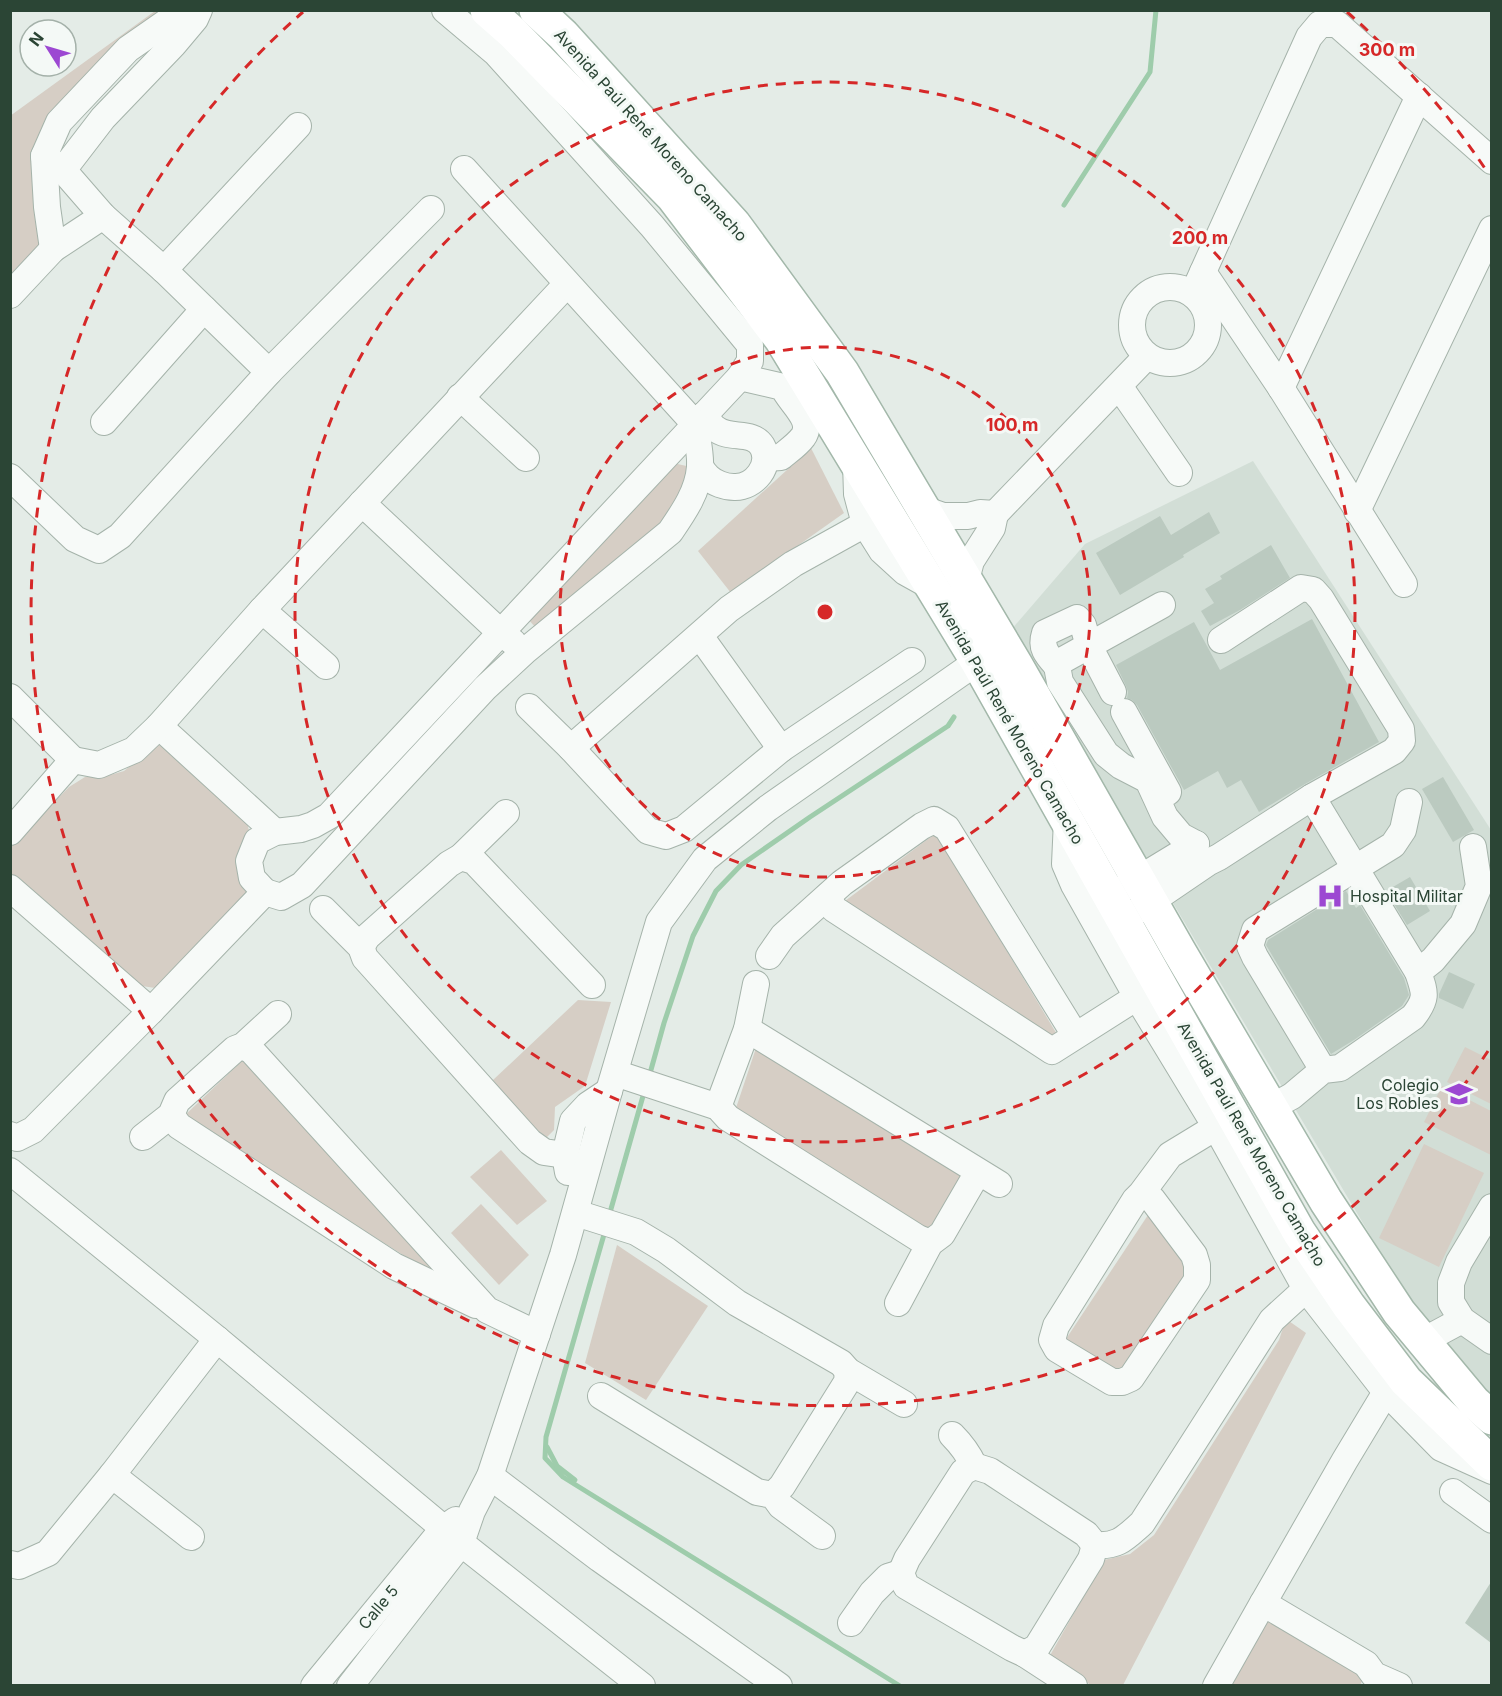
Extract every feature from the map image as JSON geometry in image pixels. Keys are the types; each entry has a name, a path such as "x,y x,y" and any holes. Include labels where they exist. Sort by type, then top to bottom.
{"main road":[{"name":"Avenida Paúl René Moreno Camacho","path":"487,10 519,27 563,35 734,224 842,372 966,580 990,652 1067,820 1299,1232 1349,1306 1406,1381 1491,1464"},
{"name":"Avenida Paúl René Moreno Camacho","path":"519,27 673,197 781,339 793,382 856,463 933,587 990,652 1145,891 1332,1210 1399,1312 1474,1402 1491,1418"}],"street":[{"path":"53,249 47,207 59,122 128,49 184,10"},
{"path":"54,163 103,118 174,44 195,19 199,10"},
{"path":"445,10 519,27 652,226 750,345 750,361 740,377 329,816 313,825 275,832 258,841 249,861 252,878 265,892 281,897 302,885 485,688 525,651 670,532 687,507 697,483 700,466 700,420"},
{"path":"1198,283 1179,288 1164,287 1150,292 1139,302 1133,316 1132,330 1138,345 1148,356 1161,362 1176,362 1190,357 1201,347 1207,333 1208,319 1198,283 1309,37 1320,24 1337,24 1491,161"},
{"path":"84,95 90,108 103,118"},
{"path":"1281,388 1419,96"},
{"path":"164,270 298,126"},
{"path":"54,163 103,216 164,270 269,372"},
{"path":"465,169 567,284 700,420 728,434 750,436 761,445 766,458 762,472 748,484 734,488 719,484 707,477 700,466"},
{"path":"10,477 75,539 99,550 120,536 269,372 431,209"},
{"path":"10,295 53,249 103,216"},
{"path":"1358,511 1491,229"},
{"path":"1198,283 1281,388 1404,584"},
{"path":"10,697 73,760 99,765 134,750 159,726 262,610 567,284"},
{"path":"104,422 204,309"},
{"path":"966,580 971,561 992,528 995,514 1148,356"},
{"path":"740,377 793,382 786,395 804,416 807,429 803,437 781,458 766,458"},
{"path":"1119,386 1179,472"},
{"path":"460,397 526,458"},
{"path":"856,463 857,494 865,524 882,551 905,572 933,587"},
{"path":"362,503 500,632 525,651"},
{"path":"923,509 943,516 995,514"},
{"path":"571,748 729,609 793,564 865,524"},
{"path":"1162,605 1063,660 1057,666 1060,682 1106,754 1148,780 1165,817 1181,836 1203,853 1219,857 1312,797 1394,751 1402,741 1401,729 1321,599 1313,590 1301,588 1221,640"},
{"path":"262,610 326,666"},
{"path":"700,636 781,748"},
{"path":"1089,646 1203,853"},
{"path":"452,1536 472,1511 490,1476 537,1334 583,1207 620,1082 659,922 705,859 768,808 990,652"},
{"path":"529,707 571,748 648,831 666,836 684,829 781,748 912,661"},
{"path":"159,726 275,832"},
{"path":"10,832 73,760"},
{"path":"1272,1107 1292,1096 1323,1070 1340,1068 1413,1017 1422,1006 1425,993 1418,972 1312,797"},
{"path":"1323,1070 1255,957 1250,946 1255,930 1393,845 1403,830 1409,802"},
{"path":"361,947 375,929 449,864 461,857 506,813"},
{"path":"769,956 783,936 842,883 922,826 934,820 947,828 1075,1035"},
{"path":"1067,820 1065,864 1074,885 1137,997 1216,1127 1306,1289 1386,1392 1441,1448 1491,1471"},
{"path":"1418,972 1433,960 1463,924 1479,886 1473,847"},
{"path":"1116,908 1203,853"},
{"path":"461,857 474,861 592,985"},
{"path":"10,888 151,1011"},
{"path":"10,1135 17,1138 33,1130 265,892"},
{"path":"828,896 834,909 1052,1051 1137,997"},
{"path":"323,909 361,947 365,958 530,1142 544,1152 565,1155"},
{"path":"718,1107 747,1029 756,984"},
{"path":"143,1137 171,1114 177,1101 278,1014"},
{"path":"747,1029 989,1178 942,1234 930,1243 898,1303"},
{"path":"243,1046 252,1051 487,1311"},
{"path":"904,1404 848,1371 841,1363 737,1303 666,1250 636,1232 618,1226 583,1207 568,1173 565,1155 573,1121 588,1105 620,1082 664,1089 718,1107 728,1118 918,1238 930,1243"},
{"path":"171,1114 179,1126 394,1266 537,1334"},
{"path":"1141,1194 1152,1198 1194,1255 1197,1280 1131,1378 1122,1382 1112,1382 1057,1348 1052,1340 1056,1326 1135,1200 1170,1155 1216,1127"},
{"path":"10,1171 217,1339 452,1536 642,1686"},
{"path":"1491,1207 1459,1262 1451,1283 1451,1302 1462,1320 1491,1341"},
{"path":"952,1435 963,1445 974,1466 990,1471 1067,1521 1086,1534 1095,1545 1108,1546 1122,1541 1142,1523 1272,1320 1306,1289"},
{"path":"1423,1341 1462,1320"},
{"path":"10,1564 19,1566 48,1553 112,1475 217,1339"},
{"path":"772,1495 782,1485 847,1382 848,1371"},
{"path":"1216,1686 1386,1392"},
{"path":"601,1396 757,1492 772,1495 781,1506 822,1536"},
{"path":"974,1466 963,1472 907,1559 901,1574 906,1586 1025,1654 1074,1686"},
{"path":"112,1475 191,1537"},
{"path":"490,1476 600,1559 779,1686"},
{"path":"1453,1492 1491,1520"},
{"name":"Calle 5","path":"314,1686 452,1536"},
{"name":"Calle 5","path":"350,1686 452,1536"},
{"path":"1025,1654 1036,1647 1091,1559 1095,1545"},
{"path":"851,1623 872,1593 888,1577 901,1574"},
{"path":"1263,1603 1366,1664 1372,1680 1399,1686"}],"shaded area":[{"path":"155,11 171,11 36,149 40,248 11,279 10,116 62,78 78,78 78,67"},
{"path":"811,448 844,513 731,593 698,551"},
{"name":"Hospital Militar","path":"1253,461 1491,830 1491,1399 1414,1309 1011,630 1085,544"},
{"path":"673,463 691,467 670,519 539,631 525,616"},
{"path":"159,745 175,750 247,822 249,831 242,844 249,896 169,982 155,988 142,986 11,879 10,848 69,787 85,777 103,777 124,771"},
{"path":"936,833 1058,1036 1051,1039 845,901"},
{"path":"578,1000 611,1002 585,1086 555,1107 554,1130 543,1141 493,1080"},
{"path":"757,1045 964,1174 927,1233 735,1111"},
{"path":"1465,1047 1491,1060 1491,1104 1447,1082"},
{"path":"245,1058 451,1285 183,1117"},
{"path":"1442,1086 1491,1111 1491,1155 1424,1122"},
{"path":"1424,1144 1484,1173 1439,1267 1379,1238"},
{"path":"501,1150 547,1201 517,1225 470,1177"},
{"path":"481,1204 529,1255 499,1285 451,1233"},
{"path":"1150,1212 1184,1260 1189,1272 1129,1367 1119,1372 1064,1342"},
{"path":"617,1245 708,1306 646,1400 585,1363"},
{"path":"1286,1319 1306,1333 1123,1685 1091,1685 1048,1659 1104,1560 1130,1554 1154,1535 1279,1340"},
{"path":"1265,1617 1364,1677 1360,1685 1227,1686"}],"building":[{"path":"1209,512 1220,533 1120,595 1096,553 1160,516 1171,535"},
{"path":"1271,545 1290,578 1210,626 1201,611 1214,603 1205,589 1222,579 1220,576"},
{"path":"1312,619 1379,742 1259,812 1241,780 1227,788 1218,771 1184,790 1137,705 1127,698 1126,686 1116,665 1194,622 1220,670"},
{"path":"1443,777 1474,830 1453,842 1422,789"},
{"path":"1410,877 1430,911 1407,925 1386,891"},
{"path":"1346,891 1356,908 1360,905 1404,978 1409,995 1402,1006 1331,1054 1266,945 1268,940"},
{"path":"1449,972 1475,984 1463,1009 1439,998"},
{"path":"1491,1582 1491,1643 1465,1623"}],"waterway":[{"path":"1064,205 1150,72 1156,10"},
{"path":"649,1077 693,936 716,891 741,865 948,726 954,717"},
{"path":"609,1216 645,1089"},
{"path":"605,1231 546,1437 545,1458 563,1477 900,1686"},
{"path":"547,1447 557,1466 575,1480"}],"place":[{"name":"Hospital Militar","path":"1330,896"},
{"name":"Colegio Los Robles","path":"1459,1094"}]}
